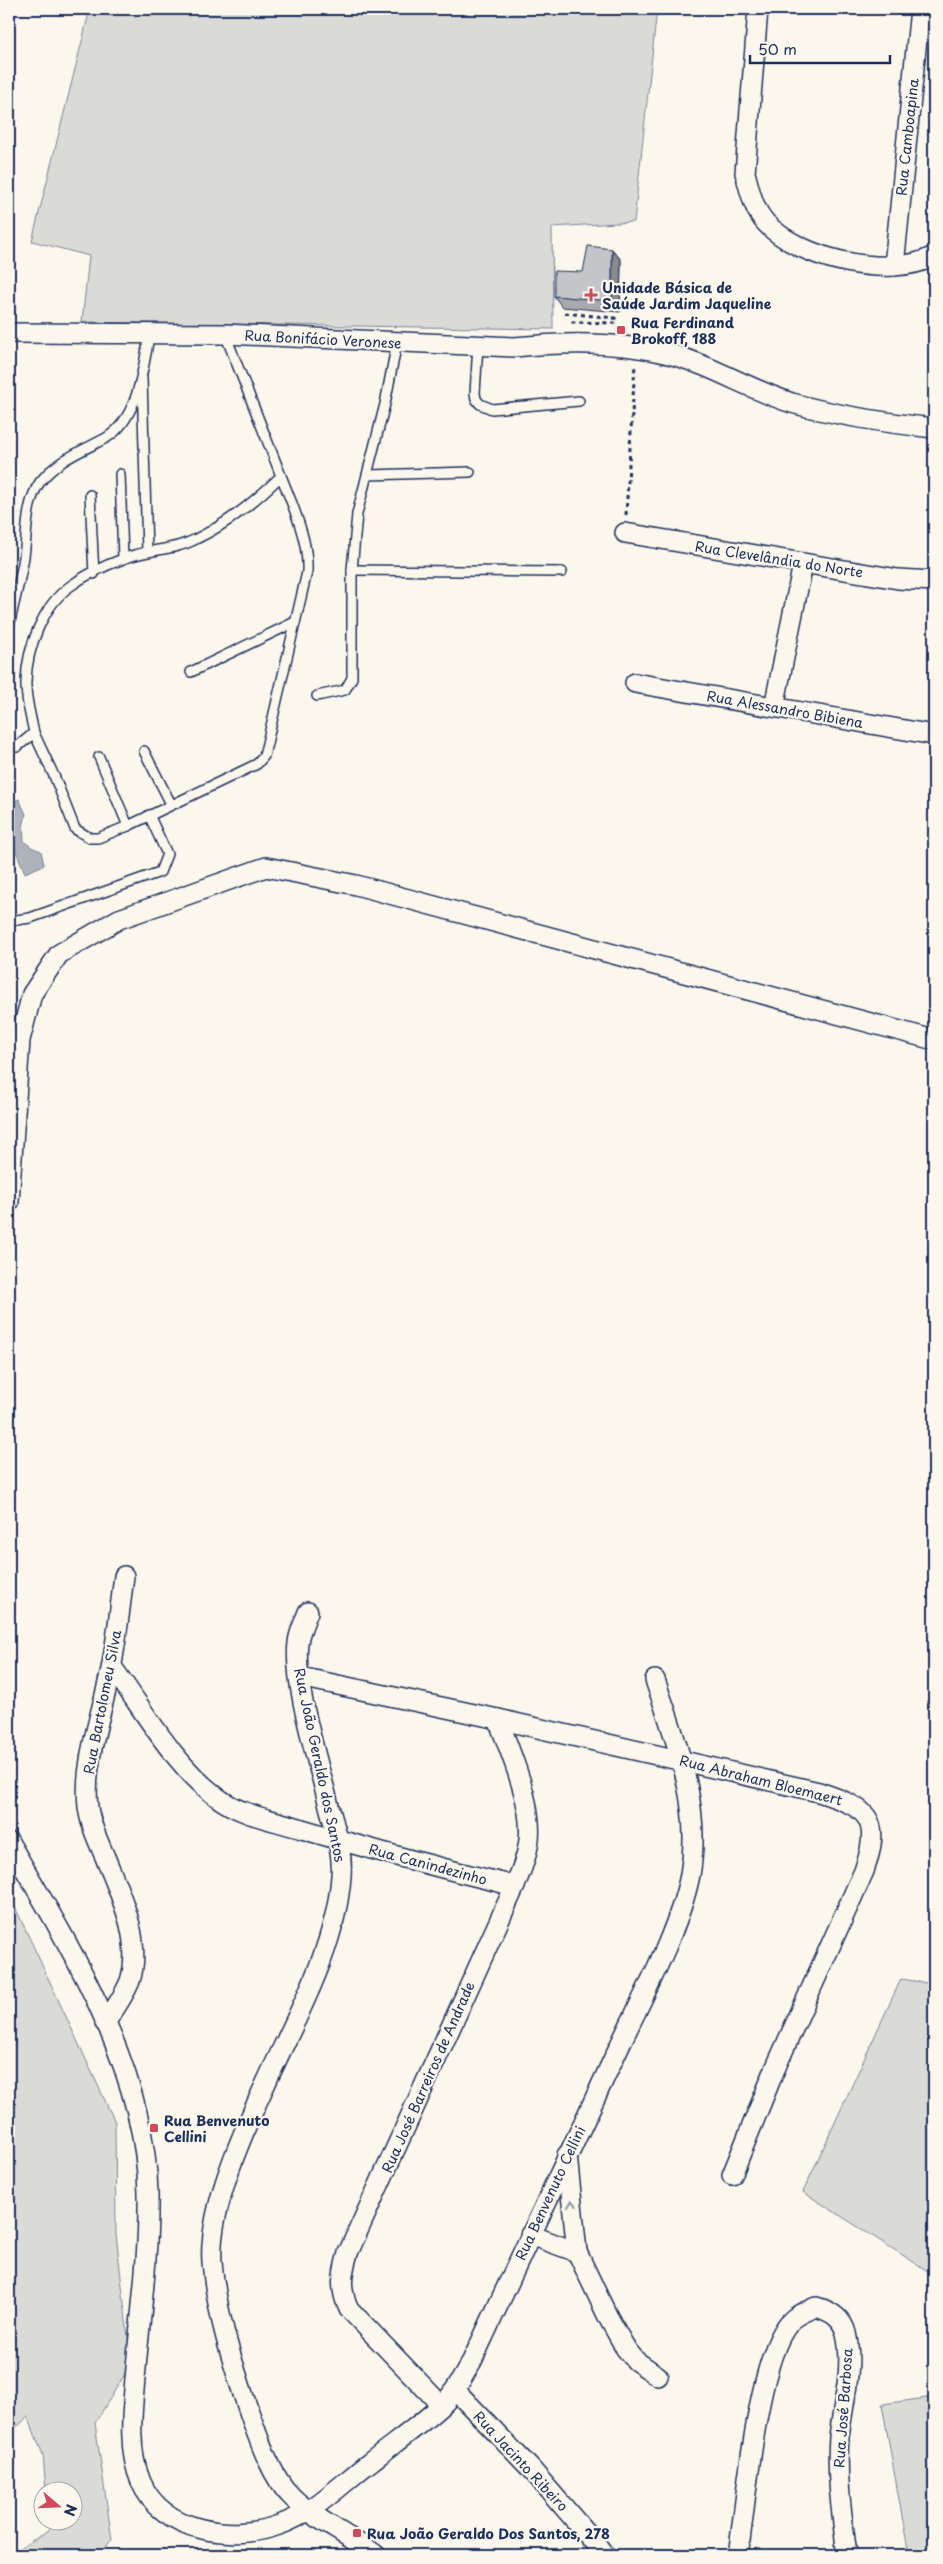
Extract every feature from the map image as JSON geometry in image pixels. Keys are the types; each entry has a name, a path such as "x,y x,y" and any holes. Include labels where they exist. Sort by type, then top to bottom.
{"street":[{"path":"758,9 746,173 752,199 765,222 792,245 838,262 894,266 927,260 934,256"},
{"name":"Rua Camboapina","path":"894,266 920,9"},
{"name":"Rua Bonifácio Veronese","path":"9,333 150,332 478,346 514,347 569,344 636,348 670,354 793,403 885,422 934,428"},
{"name":"Rua Clevelândia do Norte","path":"625,533 898,579 934,581"},
{"path":"774,708 803,564"},
{"name":"Rua Alessandro Bibiena","path":"635,683 934,735"},
{"path":"9,1202 20,1040 32,994 59,954 120,919 266,867 356,886 934,1040"},
{"name":"Rua Bartolomeu Silva","path":"105,2023 120,2001 133,1967 133,1940 126,1913 93,1829 88,1808 87,1779 112,1667 124,1576"},
{"name":"Rua João Geraldo dos Santos","path":"308,1612 299,1636 297,1656 300,1677 338,1840 342,1872 339,1895 330,1932 316,1971 240,2145 222,2198 212,2243 212,2263 221,2318 232,2360 251,2417 275,2474 291,2496 376,2555"},
{"name":"Rua Canindezinho","path":"112,1667 167,1744 197,1780 218,1798 240,1810 431,1866 515,1886"},
{"name":"Rua Abraham Bloemaert","path":"300,1677 498,1718 819,1792 850,1802 862,1811 868,1819 873,1841 864,1870 775,2069 732,2175"},
{"name":"Rua Benvenuto Cellini","path":"9,1842 42,1900 105,2023 129,2079 140,2125 148,2190 147,2249 132,2416 134,2454 141,2482 155,2505 172,2518 194,2526 223,2532 252,2531 279,2525 309,2510 441,2405 455,2390 472,2361 567,2155 648,1986 680,1910 690,1874 692,1840 690,1796 684,1761 655,1680"},
{"name":"Rua José Barreiros de Andrade","path":"441,2405 349,2309 343,2297 342,2273 348,2253 515,1886 529,1845 529,1823 523,1795 498,1718"},
{"path":"567,2155 577,2252 608,2317 626,2349 636,2361 658,2376"},
{"path":"530,2235 577,2252"},
{"name":"Rua José Barbosa","path":"738,2555 764,2388 771,2359 790,2322 802,2312 816,2307 836,2316 843,2324 847,2344 847,2374 839,2437 838,2471 847,2555"},
{"name":"Rua Jacinto Ribeiro","path":"455,2390 531,2469 605,2555"}],"lane":[{"path":"9,627 23,562 33,496 40,483 55,465 108,437 127,418 142,371 150,332"},
{"path":"225,334 281,476 302,532 307,559 307,572 265,751 261,761 128,826 98,838 90,838 75,829 55,778 34,733 26,682 35,638 44,617 55,601 69,587 124,558 195,540 244,511 281,476"},
{"path":"317,696 344,690 351,682 352,570 357,514 368,475 397,342"},
{"path":"478,346 475,392 480,404 492,409 579,401"},
{"path":"142,371 147,552"},
{"path":"368,475 470,472"},
{"path":"120,474 124,558"},
{"path":"90,495 94,574"},
{"path":"352,570 562,572"},
{"path":"191,672 295,622"},
{"path":"9,740 12,745 17,747 34,733"},
{"path":"144,752 171,804"},
{"path":"98,757 128,826"},
{"path":"9,921 30,918 160,872 167,854 149,815"}],"path":[{"path":"564,313 615,318 616,323 571,322 569,344"},
{"path":"625,533 636,348"}],"shaded area":[{"path":"90,9 657,9 634,222 552,227 553,329 82,322 89,256 32,241"},
{"path":"19,799 26,814 23,827 24,841 31,847 41,851 44,865 25,873 9,835 9,804"},
{"path":"9,1894 115,2122 116,2234 131,2364 95,2423 112,2540 97,2555 9,2555 46,2532 82,2532 82,2482 45,2482 43,2455 28,2417 9,2434"},
{"path":"901,1979 934,1984 934,2275 803,2192"},
{"path":"934,2397 934,2555 909,2555 882,2404"}],"building":[{"path":"588,246 612,249 612,301 554,296 554,271 583,272"}],"place":[{"name":"Unidade Básica de Saúde Jardim Jaqueline","path":"591,295"},
{"name":"Rua Ferdinand Brokoff, 188","path":"621,330"},
{"name":"Rua Benvenuto Cellini","path":"154,2128"},
{"name":"Rua João Geraldo Dos Santos, 278","path":"357,2533"}]}
